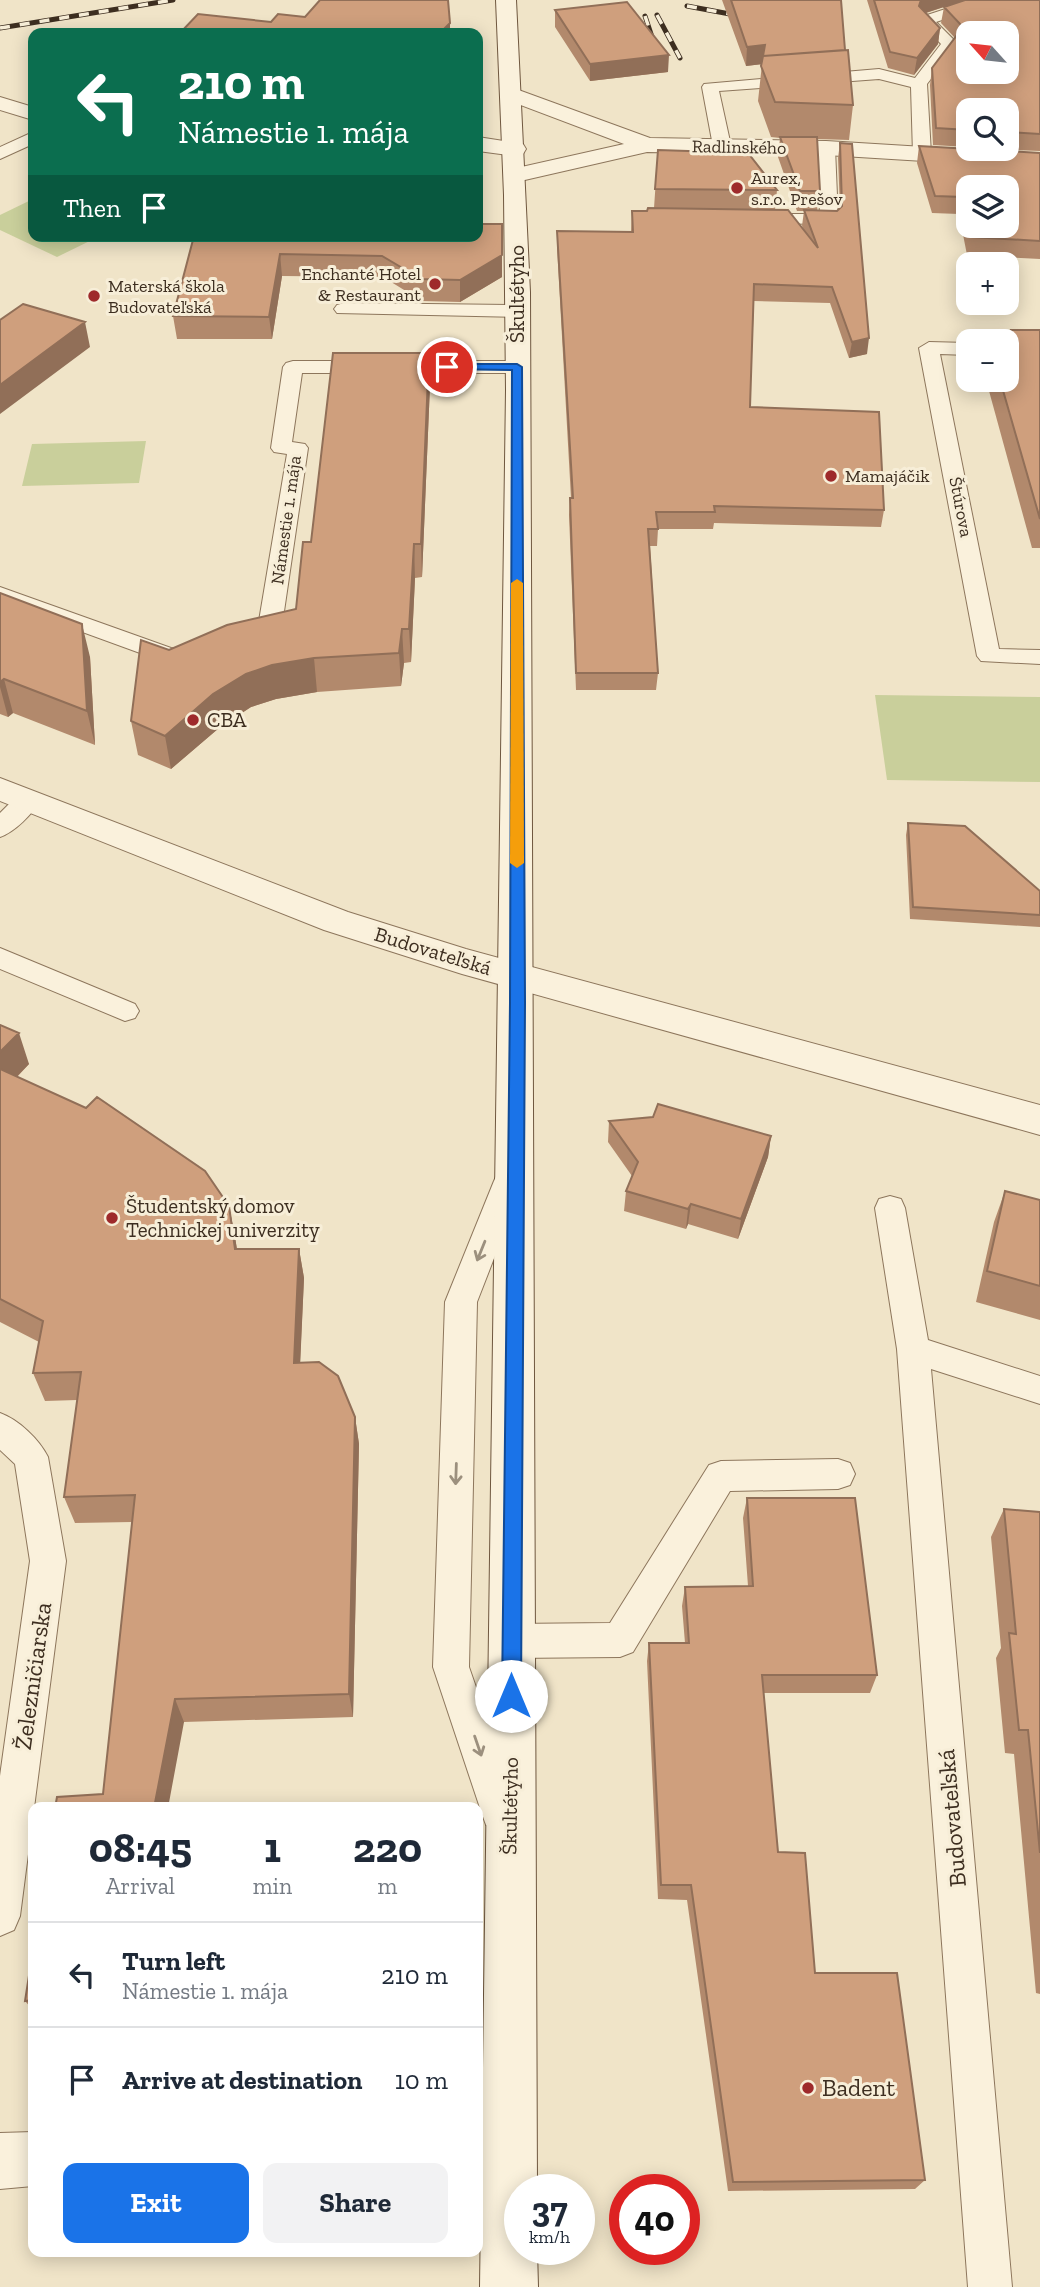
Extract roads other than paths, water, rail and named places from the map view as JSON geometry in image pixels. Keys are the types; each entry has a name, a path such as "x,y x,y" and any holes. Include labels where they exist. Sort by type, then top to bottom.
{"street":[{"name":"Škultétyho","path":"506,0 516,162 516,1165 510,1841 493,2131 509,2287"},
{"name":"Radlinského","path":"513,94 647,145"},
{"path":"0,103 22,108 28,112"},
{"name":"Radlinského","path":"516,162 647,145 826,148 1040,161"},
{"path":"483,146 516,162"},
{"name":"Budovateľská","path":"14,794 336,921 517,976 1040,1120"},
{"path":"0,2161 28,2159"}],"lane":[{"path":"922,154 919,84 950,44 926,20 989,0"},
{"path":"722,146 710,87 879,74 919,84"},
{"path":"0,154 28,140"},
{"path":"732,219 829,220 826,148"},
{"path":"344,309 517,312"},
{"name":"Štúrova","path":"956,349 929,348 989,656 1040,657"},
{"name":"Námestie 1. mája","path":"219,641 270,625 298,448 281,448 293,367 517,367"},
{"path":"0,594 170,656 194,648"},
{"path":"0,828 14,794"},
{"path":"0,958 125,1011"},
{"path":"510,1841 451,1667 461,1302 516,1165"},
{"name":"Budovateľská","path":"890,1208 913,1349 990,2287"},
{"path":"913,1349 1040,1390"},
{"name":"Železničiarska","path":"0,1428 31,1457 48,1561 0,1916"},
{"path":"511,1641 620,1640 721,1476 838,1474"}],"railway":[{"path":"0,28 173,0"},
{"path":"687,6 746,17"},
{"path":"657,15 680,58"},
{"path":"645,16 656,49"}],"place":[{"name":"Aurex, s.r.o. Prešov","path":"737,188"},
{"name":"Enchanté Hotel & Restaurant","path":"435,284"},
{"name":"Materská škola Budovateľská","path":"94,296"},
{"name":"Mamajáčik","path":"831,476"},
{"name":"CBA","path":"193,720"},
{"name":"Študentský domov Technickej univerzity","path":"112,1218"},
{"name":"Badent","path":"808,2088"}]}
